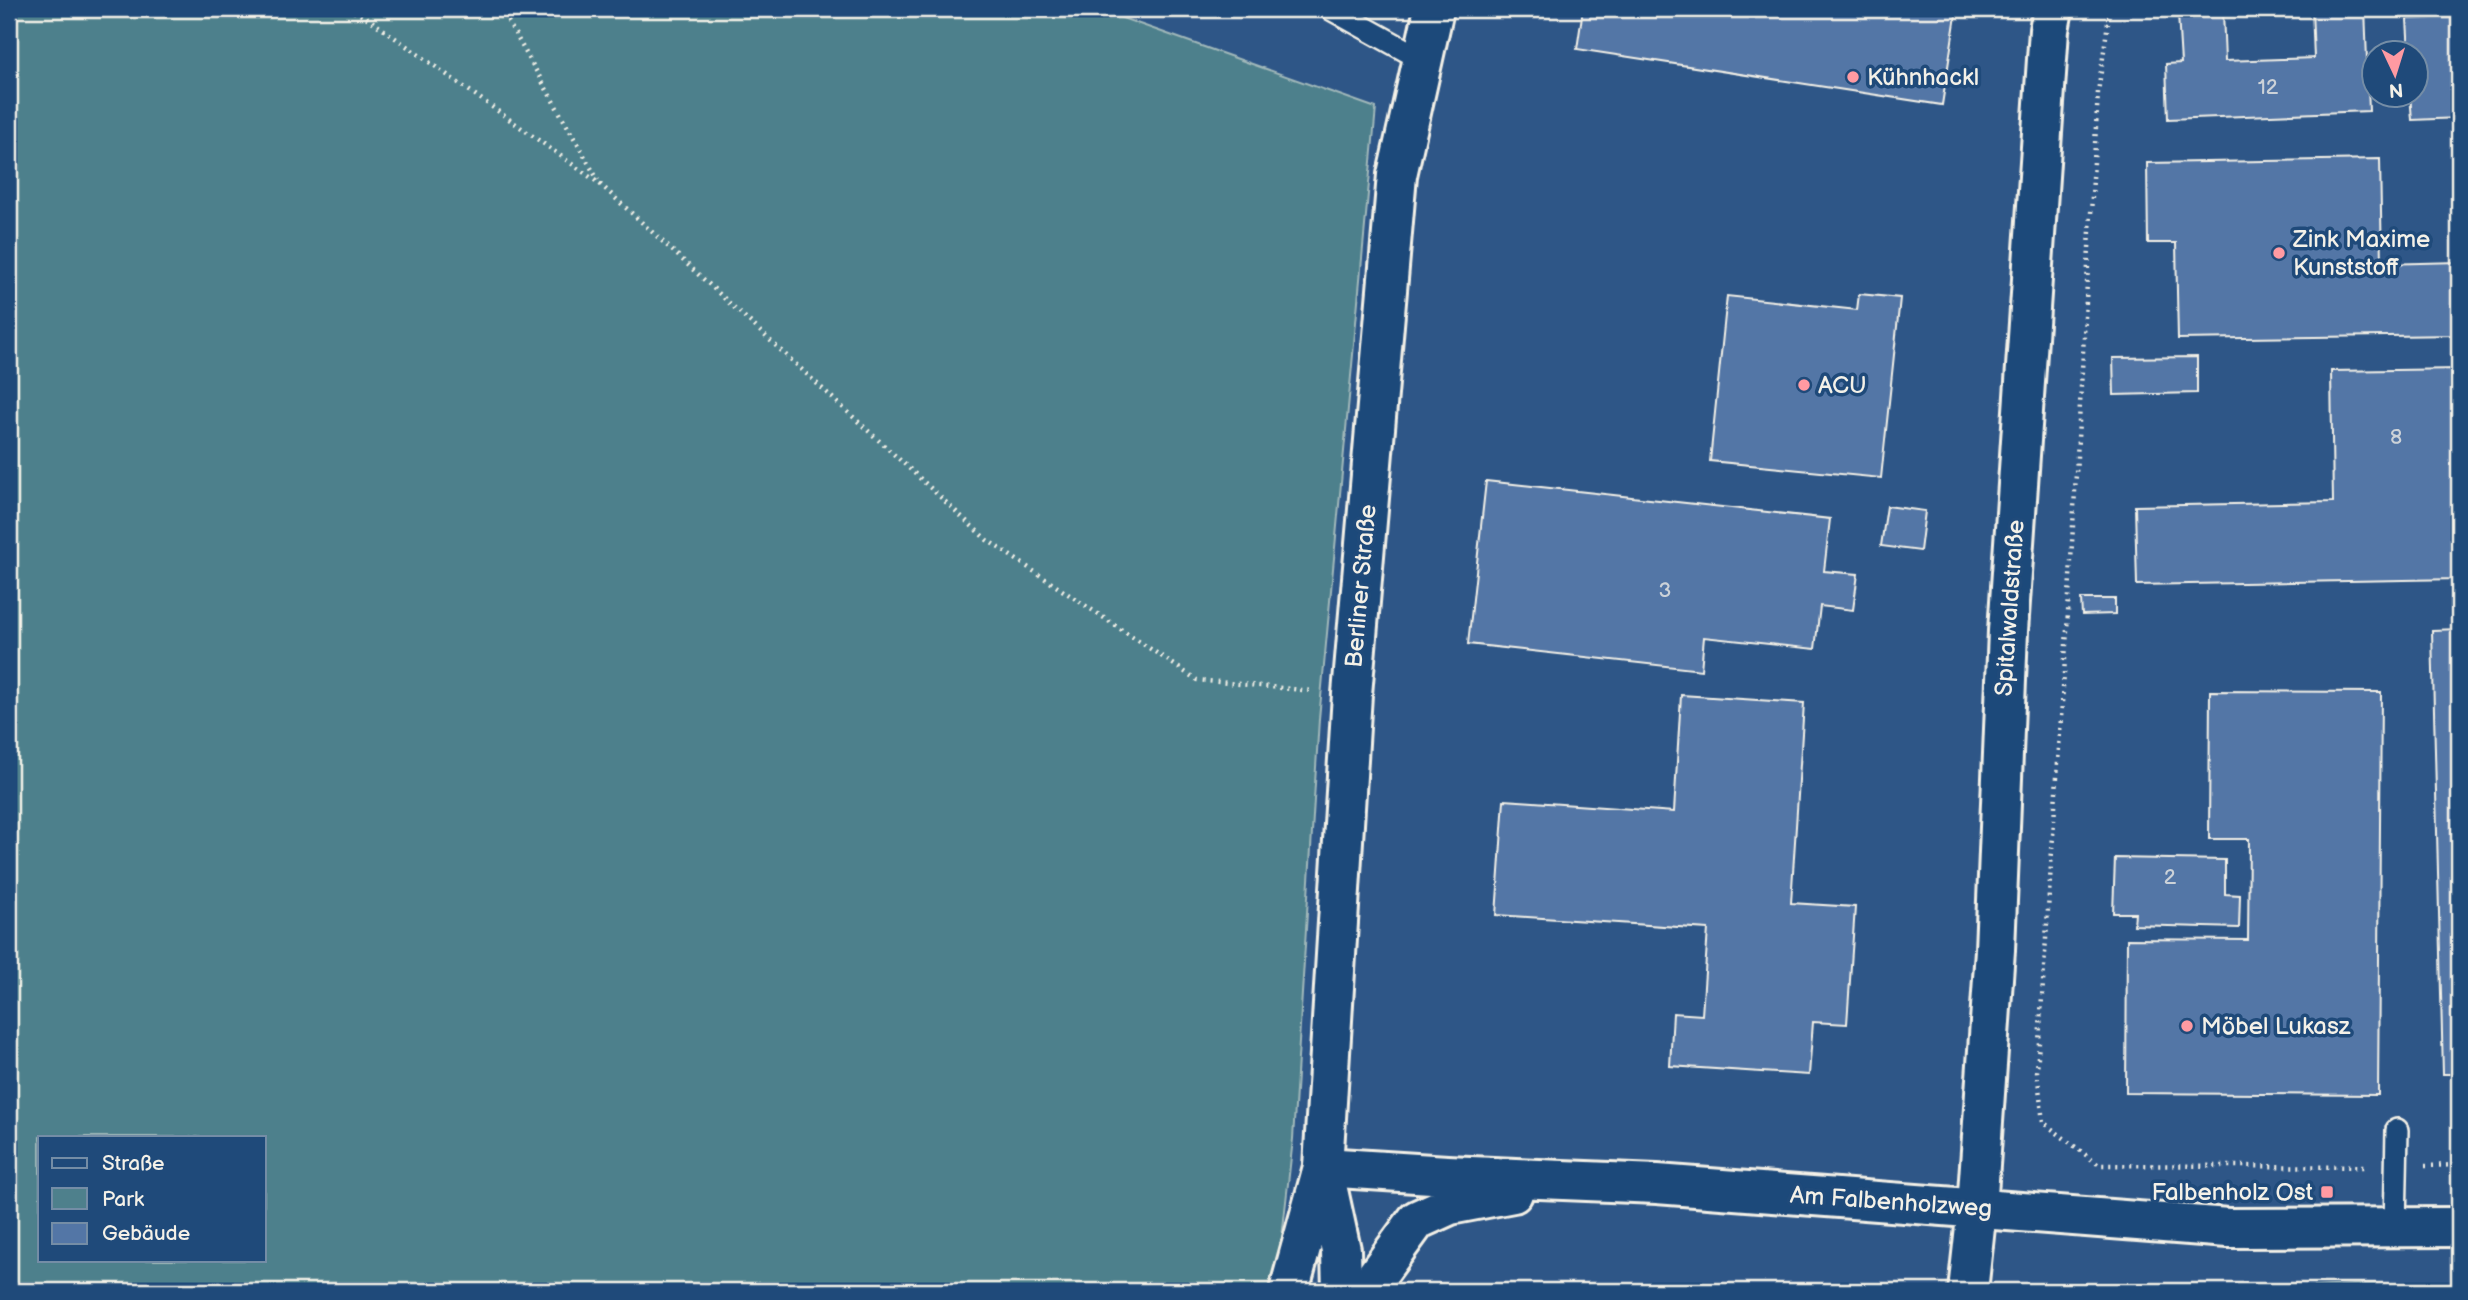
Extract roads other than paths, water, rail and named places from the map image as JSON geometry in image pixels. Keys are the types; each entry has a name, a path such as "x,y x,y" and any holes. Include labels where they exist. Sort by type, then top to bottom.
{"street":[{"name":"Berliner Straße","path":"1289,1291 1323,1167 1352,694 1397,175 1434,9"},
{"name":"Spitalwaldstraße","path":"1968,1291 1977,1208 1995,950 2008,631 2049,30 2053,9"},
{"name":"Berliner Straße","path":"1323,1167 1341,1250 1342,1291"},
{"name":"Am Falbenholzweg","path":"1323,1167 1657,1184 2228,1228 2459,1227"},
{"path":"1368,1291 1417,1220 1450,1205 1580,1180"}],"lane":[{"path":"1331,9 1423,60"},
{"path":"2395,1228 2397,1130"}],"place":[{"name":"Kühnhackl","path":"1853,77"},
{"name":"Zink Maxime Kunststoff","path":"2279,253"},
{"name":"ACU","path":"1804,385"},
{"name":"Möbel Lukasz","path":"2187,1026"},
{"name":"Falbenholz Ost","path":"2327,1192"}]}
